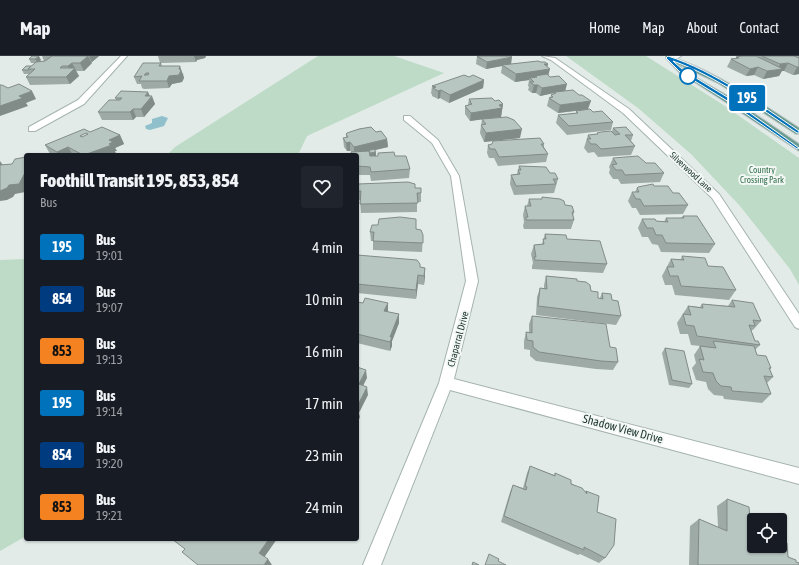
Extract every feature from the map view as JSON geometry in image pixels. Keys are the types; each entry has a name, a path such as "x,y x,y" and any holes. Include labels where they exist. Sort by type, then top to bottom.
{"main road":[{"path":"666,57 694,67 752,101 799,132"},
{"path":"666,57 681,71 730,101 799,148"}],"street":[{"path":"32,129 81,102 124,56"},
{"name":"Silverwood Lane","path":"545,56 626,111 716,196 799,324"},
{"path":"666,57 678,56"},
{"name":"Chaparral Drive","path":"372,565 446,382 472,281 455,176 435,142 407,118"},
{"name":"Shadow View Drive","path":"446,382 799,476"}],"green space":[{"path":"318,56 394,56 444,73 307,136 299,153 169,153 175,147"},
{"name":"Country Crossing Park","path":"566,56 646,56 725,106 799,158 799,285 790,269 740,206 691,154 638,108"},
{"path":"24,259 24,537 0,551 0,260"}],"water":[{"path":"162,116 168,118 164,126 150,130 146,129 145,126 152,123 152,119"}],"building":[{"path":"32,56 39,56 35,59 29,59"},
{"path":"52,56 88,56 80,63 72,63 68,66 62,66 60,68 75,68 66,77 26,77 35,69 28,69 36,62 45,61"},
{"path":"477,56 510,56 512,57 487,62"},
{"path":"742,56 756,56 783,69 767,71 758,67 750,69 731,59"},
{"path":"762,56 794,56 799,58 799,67 788,63 780,64"},
{"path":"538,61 548,64 544,64 550,69 516,74 502,65"},
{"path":"143,63 161,63 159,66 180,66 179,69 181,70 179,75 169,76 167,81 139,81 142,76 134,77"},
{"path":"26,66 31,66 28,69 29,70 22,70"},
{"path":"547,74 550,77 559,76 567,84 542,88 530,82 534,82 530,78"},
{"path":"464,75 469,77 473,75 484,80 450,95 441,90 438,91 433,88 436,87 432,86"},
{"path":"19,84 32,91 19,96 23,98 0,106 0,85 8,88"},
{"path":"573,90 591,101 560,105 549,98 553,97 551,95 556,93 555,92"},
{"path":"121,91 148,92 145,96 152,96 141,109 133,109 130,112 98,112 109,100 120,100 122,98 115,98"},
{"path":"492,98 495,101 499,100 503,104 499,105 502,108 471,113 465,106 472,104 469,99"},
{"path":"590,109 593,112 602,111 613,122 569,126 558,115 578,113 576,111"},
{"path":"507,117 514,120 522,129 486,133 481,125 486,124 482,119"},
{"path":"102,127 120,135 109,140 113,142 109,144 112,145 90,153 79,153 68,147 57,152 45,145 84,129 90,132","holes":["86,133 88,134 82,137 80,136"]},
{"path":"371,127 376,132 381,131 387,139 354,147 350,142 346,143 343,138 348,137 346,134 347,133"},
{"path":"626,127 633,135 625,135 635,146 601,149 596,144 591,144 587,139 591,139 588,135 598,134 597,133 601,132 611,131 615,135 620,134 613,128"},
{"path":"540,138 544,144 541,144 548,154 499,157 495,149 490,149 488,145 492,144 493,141"},
{"path":"374,149 376,152 370,153 367,151"},
{"path":"369,151 370,156 378,156 378,153 394,152 395,156 406,156 410,169 371,172 370,167 359,166 359,153 351,152"},
{"path":"638,156 646,163 655,163 664,173 625,175 622,170 616,170 612,165 617,164 613,158"},
{"path":"24,157 24,175 19,184 9,185 7,188 0,191 0,165 12,164 15,159"},
{"path":"519,166 546,167 550,173 555,173 558,179 553,179 556,184 516,186 511,175 520,174 518,170 521,170"},
{"path":"408,182 415,184 415,188 421,188 421,193 417,193 418,203 360,204 361,191 359,191 359,184"},
{"path":"653,184 654,186 668,186 673,193 679,193 688,205 644,206 640,199 636,199 632,192 639,192 638,187"},
{"path":"542,197 560,199 564,201 565,205 572,206 574,220 526,220 526,217 528,217 525,206 531,206 529,199 542,199"},
{"path":"683,216 697,216 715,244 666,243 662,235 656,235 653,228 647,228 642,219 655,219 656,221 668,222 666,218 684,218"},
{"path":"400,217 416,219 416,229 421,230 423,235 423,243 373,241 374,232 370,232 372,225 378,225 379,219"},
{"path":"545,234 566,235 567,239 600,241 607,264 535,260 534,245 544,244 543,239 546,239"},
{"path":"359,255 417,260 420,267 425,268 424,276 418,275 416,290 359,284"},
{"path":"682,256 705,258 708,266 723,267 736,290 681,286 678,276 670,276 667,267 674,267 671,259 684,260"},
{"path":"546,276 577,279 577,281 586,282 590,285 591,291 598,292 598,298 603,299 602,293 611,294 612,300 618,301 621,316 538,306 540,288 547,289"},
{"path":"365,298 388,303 384,311 399,314 390,337 392,337 390,342 359,334 359,302 363,303"},
{"path":"732,300 753,303 761,321 753,320 755,326 749,325 755,341 758,341 760,345 697,336 694,326 686,325 683,314 691,315 688,306 703,308 702,304 735,307"},
{"path":"532,316 606,324 610,347 616,348 618,362 539,352 533,347 533,341 527,340 526,332 532,333"},
{"path":"713,341 754,346 757,355 766,356 773,377 764,376 771,394 732,391 731,387 721,386 716,381 713,373 703,372 699,359 704,360 700,346 716,348"},
{"path":"665,348 684,351 692,384 672,380"},
{"path":"359,368 366,370 359,384"},
{"path":"359,384 367,387 359,403"},
{"path":"530,466 555,476 555,473 571,480 571,484 582,488 587,494 586,491 599,496 597,512 616,519 614,545 605,558 584,547 584,550 504,516 513,485 526,490 527,487 525,486"},
{"path":"727,499 749,507 750,513 747,513 747,553 787,553 787,543 788,557 796,560 799,565 698,565 699,519 727,531"},
{"path":"175,541 268,541 259,553 268,559 264,565 198,565 182,552 185,549"},
{"path":"489,554 499,559 498,561 506,565 485,565"},
{"path":"473,562 479,565 472,565"}],"bus line":[{"name":"195","path":"799,132 752,101 694,67 668,58 681,71 730,101 788,139 799,148"}]}
